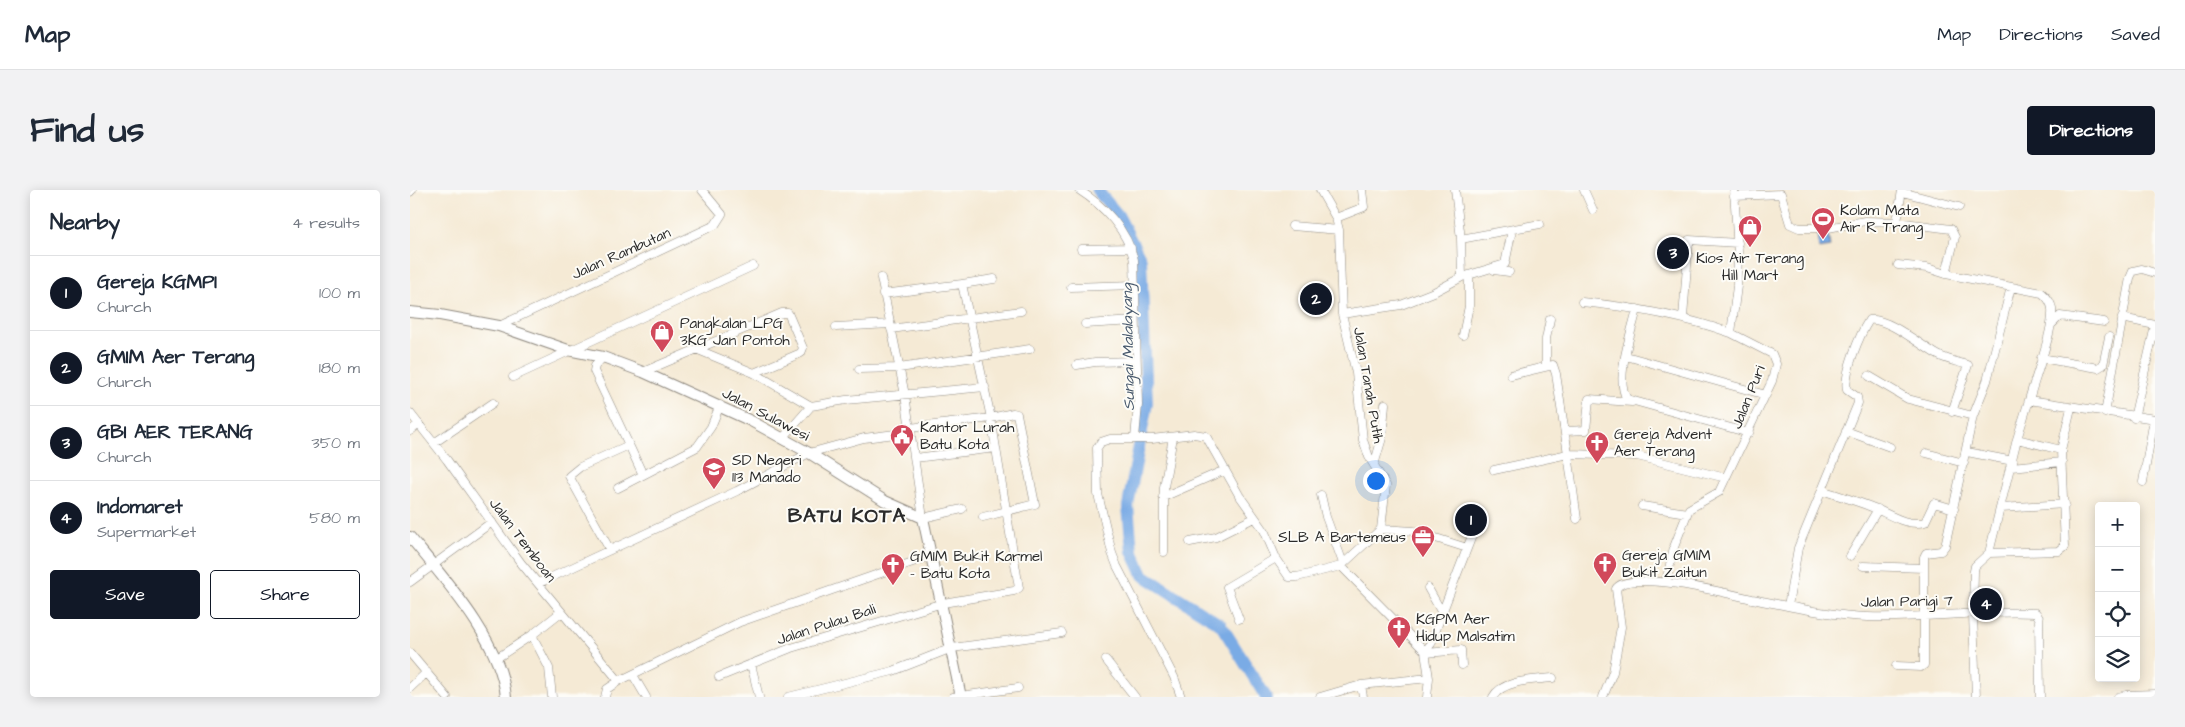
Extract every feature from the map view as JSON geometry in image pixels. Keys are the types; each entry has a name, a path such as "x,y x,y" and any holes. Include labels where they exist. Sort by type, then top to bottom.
{"main road":[{"name":"Jalan Sulawesi","path":"410,312 440,315 499,326 568,350 603,358 643,372 720,405 809,453 885,501 923,518"},
{"path":"923,518 952,648 958,696"},
{"path":"410,537 488,639 497,658 506,697"}],"street":[{"name":"Jalan Rambutan","path":"499,326 715,225 722,214 702,190"},
{"path":"1080,190 1111,216 1131,248 1135,285 1137,438"},
{"name":"Jalan Tanah Putih","path":"1320,190 1336,218 1339,230 1342,314 1356,373 1363,440 1386,485 1380,529"},
{"path":"1336,218 1364,207 1362,190"},
{"path":"1455,190 1469,306 1463,335"},
{"path":"1584,190 1593,210"},
{"path":"1897,222 1902,191 1959,207"},
{"path":"1582,302 1637,309 1683,318 1731,332 1737,286 1738,243 1734,193 1781,192 1786,215 1793,227 1828,228 1865,221 1897,222 1940,227 1954,232 1954,244 1946,274"},
{"path":"1461,239 1540,224"},
{"path":"1292,226 1339,230"},
{"path":"1342,314 1401,305 1434,292 1465,276 1486,268 1505,264 1511,235"},
{"path":"1683,318 1689,240 1738,243"},
{"path":"1081,249 1131,248"},
{"path":"1898,265 1927,268 1946,274 2042,293 2047,296 2052,308 2050,327 2017,439 1989,553 1975,566 1973,614 1976,697"},
{"path":"513,377 753,266"},
{"path":"1486,268 1509,272"},
{"path":"2106,413 2122,318 2133,271 2142,269 2155,273"},
{"path":"881,278 905,395 923,518 962,509"},
{"path":"883,294 994,279"},
{"path":"962,284 991,418 1006,512"},
{"path":"1071,287 1135,285"},
{"path":"1896,666 1923,666 1925,554 1943,549 1954,509 1974,416 1987,381 2012,287"},
{"path":"1632,402 1627,399 1623,388 1623,369 1637,309"},
{"path":"836,327 890,326 971,320 1021,312"},
{"path":"643,372 782,313 788,313 803,348 801,353 754,373"},
{"path":"2050,327 2060,316 2104,322"},
{"path":"2122,318 2155,325 2134,418"},
{"path":"1546,366 1546,339 1550,319"},
{"path":"1788,606 1795,559 1858,400 1856,395 1846,389 1853,356 1867,322 1872,319 1908,336 1944,359 1968,365 1952,412"},
{"path":"1085,324 1135,321"},
{"name":"Jalan Puri","path":"1687,513 1696,505 1719,492 1749,433 1775,370 1775,360 1761,347 1731,332"},
{"path":"2041,358 2098,368 2103,365 2110,337"},
{"path":"696,349 754,373 811,406"},
{"path":"858,369 899,368 1030,349"},
{"path":"1626,356 1766,395"},
{"path":"603,358 595,366 594,371 643,475"},
{"path":"1076,366 1096,362 1136,361"},
{"path":"1511,375 1553,365 1555,369 1566,431 1577,519"},
{"path":"1869,376 1908,399 1952,412 1974,416"},
{"path":"783,438 811,406 846,400 985,387"},
{"path":"1566,431 1586,430 1589,399 1632,402 1749,433"},
{"path":"2029,400 2134,418 2155,419 2143,482"},
{"path":"434,443 493,403"},
{"path":"1374,464 1382,438 1385,404"},
{"path":"618,488 702,444 720,405"},
{"path":"1989,553 2063,549 2065,546 2065,504 2061,450 2071,408"},
{"name":"Jalan Temboan","path":"410,412 521,564 620,681"},
{"path":"539,583 737,491 809,453 864,438 991,418 1013,412 1017,414 1035,501 1034,506 983,517"},
{"path":"410,431 419,424"},
{"path":"1846,431 1890,448"},
{"path":"1181,697 1174,677 1117,566 1101,514 1098,494 1097,447 1106,439 1152,439 1194,434 1206,436 1254,518 1264,530 1276,558 1289,577 1292,578 1342,564 1380,529 1414,531 1467,548"},
{"path":"1164,552 1163,497 1173,437"},
{"path":"2017,439 2061,450"},
{"path":"610,550 570,478 570,474 580,467 623,450 629,445"},
{"path":"915,458 996,448"},
{"path":"1926,452 1964,463"},
{"path":"1967,452 2012,464 2062,462"},
{"path":"1494,470 1568,454 1637,456 1726,478"},
{"path":"1163,497 1225,470"},
{"path":"1822,490 1878,509 1902,520 1922,523 1927,519 1934,503 1954,509"},
{"path":"1321,495 1342,564 1426,652 1429,678 1427,697"},
{"path":"2001,508 2065,504"},
{"path":"1642,506 1687,513 1684,527 1674,547 1666,582"},
{"path":"1850,556 1878,509"},
{"name":"Jalan Pulau Bali","path":"719,677 791,648 943,603 1014,591 1019,588 1006,512"},
{"path":"1190,542 1216,537 1254,518"},
{"path":"410,582 432,564 492,522"},
{"path":"1426,652 1431,644 1475,528"},
{"path":"605,697 607,688 740,622 930,556"},
{"path":"1238,619 1227,587 1276,558"},
{"path":"1863,566 1924,568"},
{"name":"Jalan Parigi 7","path":"1603,697 1613,672 1621,627 1617,586 1636,581 1666,582 1788,606 1858,617 2033,612 2038,615 2040,697"},
{"path":"1428,588 1442,613"},
{"path":"497,658 532,635 561,612"},
{"path":"788,697 893,671 952,648 1062,633"},
{"path":"532,635 549,668 552,697"},
{"path":"1426,652 1461,650 1462,665"},
{"path":"410,653 447,697"},
{"path":"1106,660 1135,697"},
{"path":"751,664 759,697"},
{"path":"410,688 427,672"},
{"path":"633,674 646,697"},
{"path":"1320,697 1361,685 1429,678"},
{"path":"1493,697 1500,688 1553,678"},
{"path":"1361,685 1364,697"},
{"path":"958,696 1018,688"},
{"path":"2118,697 2155,694"}],"water":[{"name":"Kolam Mata Air R Trang","path":"1828,232 1830,247 1819,249 1817,234"}],"waterway":[{"name":"Sungai Malalayang","path":"1097,190 1118,215 1141,260 1147,403 1128,506 1132,551 1143,575 1221,625 1266,697"}],"place":[{"name":"Kolam Mata Air R Trang","path":"1823,240"},
{"name":"Kios Air Terang Hill Mart","path":"1750,248"},
{"name":"GBI AER TERANG","path":"1673,253"},
{"name":"GMIM Aer Terang","path":"1316,299"},
{"name":"Pangkalan LPG 3KG Jan Pontoh","path":"662,353"},
{"name":"Kantor Lurah Batu Kota","path":"902,457"},
{"name":"Gereja Advent Aer Terang","path":"1597,464"},
{"name":"SD Negeri 113 Manado","path":"714,490"},
{"name":"Gereja KGMPI","path":"1471,520"},
{"name":"SLB A Bartemeus","path":"1423,558"},
{"name":"Gereja GMIM Bukit Zaitun","path":"1605,585"},
{"name":"GMIM Bukit Karmel - Batu Kota","path":"893,586"},
{"name":"Indomaret","path":"1986,604"},
{"name":"KGPM Aer Hidup Malsatim","path":"1399,649"}],"district":[{"name":"BATU KOTA","path":"847,515"}]}
